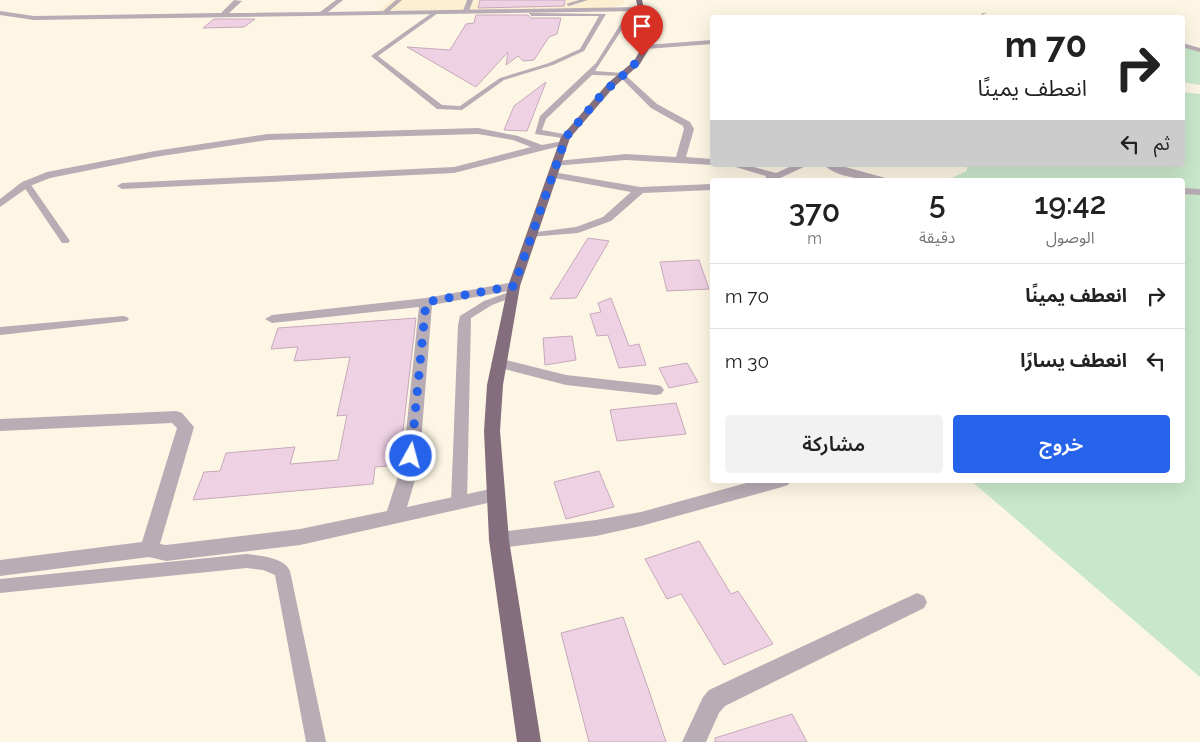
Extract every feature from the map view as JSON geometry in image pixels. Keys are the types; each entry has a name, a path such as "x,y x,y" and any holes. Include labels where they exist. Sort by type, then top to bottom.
{"main road":[{"path":"527,741 494,495 492,431 498,363 513,290 564,140 603,93 637,62 646,47 641,8"}],"street":[{"path":"224,14 239,1 237,0"},
{"path":"322,13 340,0"},
{"path":"0,13 34,18 436,12 569,5 641,8"},
{"path":"309,13 316,6"},
{"path":"646,47 710,42"},
{"path":"1185,46 1200,50"},
{"path":"623,75 654,106 687,124 689,128 680,160"},
{"path":"0,204 26,184 47,175 155,154 295,135 478,131 515,138 540,147"},
{"path":"122,186 454,170 469,168 564,140"},
{"path":"555,169 626,157 710,162"},
{"path":"742,167 778,176"},
{"path":"772,178 798,167"},
{"path":"834,167 849,173 877,178"},
{"path":"555,169 609,186 640,190 710,187"},
{"path":"533,235 578,230 607,219 640,190"},
{"path":"1185,191 1200,192"},
{"path":"272,319 426,302 513,290"},
{"path":"395,516 409,470 426,302"},
{"path":"498,363 566,380 656,390"},
{"path":"0,425 176,417 186,427 149,549"},
{"path":"499,540 596,528 641,519 771,483"},
{"path":"0,568 149,549 166,554 300,537 494,495"},
{"path":"694,742 711,705 717,698 917,602"}],"lane":[{"path":"384,13 399,0"},
{"path":"466,11 470,0"},
{"path":"569,5 585,0"},
{"path":"564,140 538,132 543,118 590,73 598,64 625,21 641,8"},
{"path":"436,12 374,56 440,107 462,108 502,79 551,64 582,50 603,14 531,14"},
{"path":"590,73 623,75"},
{"path":"26,184 65,241"},
{"path":"459,502 464,325 466,316 513,290"},
{"path":"0,331 123,319"},
{"path":"0,586 246,561 265,563 282,570 316,742"}],"path":[{"path":"982,15 986,13"}],"shaded area":[{"path":"392,0 623,0 624,4 610,8 377,11"}],"green space":[{"path":"1185,47 1200,52 1200,85 1185,82"},
{"path":"1185,92 1200,94 1200,677 974,483 1185,483 1185,178 951,178 967,171 967,167 1185,167"}],"building":[{"path":"480,0 565,0 564,6 478,8"},
{"path":"476,15 528,15 531,18 561,18 557,34 549,37 534,60 523,61 518,56 506,65 508,52 476,87 407,47 450,50 466,24 474,23"},
{"path":"214,19 255,19 244,27 203,28"},
{"path":"546,82 527,131 504,130 514,106"},
{"path":"588,238 609,241 576,298 550,299"},
{"path":"699,260 709,289 667,291 660,262"},
{"path":"611,298 629,346 639,344 646,365 619,368 608,335 597,336 590,314 601,312 598,303"},
{"path":"416,318 399,465 375,467 373,484 193,500 204,472 220,471 226,453 295,447 290,464 338,460 347,415 337,416 350,357 294,361 298,347 271,349 278,328"},
{"path":"572,336 576,360 545,365 543,338"},
{"path":"687,363 698,382 669,388 659,368"},
{"path":"676,403 686,434 617,441 610,410"},
{"path":"599,471 614,507 566,519 554,482"},
{"path":"699,541 731,594 738,591 773,644 724,665 681,594 667,599 645,559"},
{"path":"623,617 666,742 589,742 561,633"},
{"path":"792,714 807,742 715,742 715,738"}],"route":[{"path":"411,456 426,302 514,286 563,144 567,139 566,137 603,93 642,56"}]}
